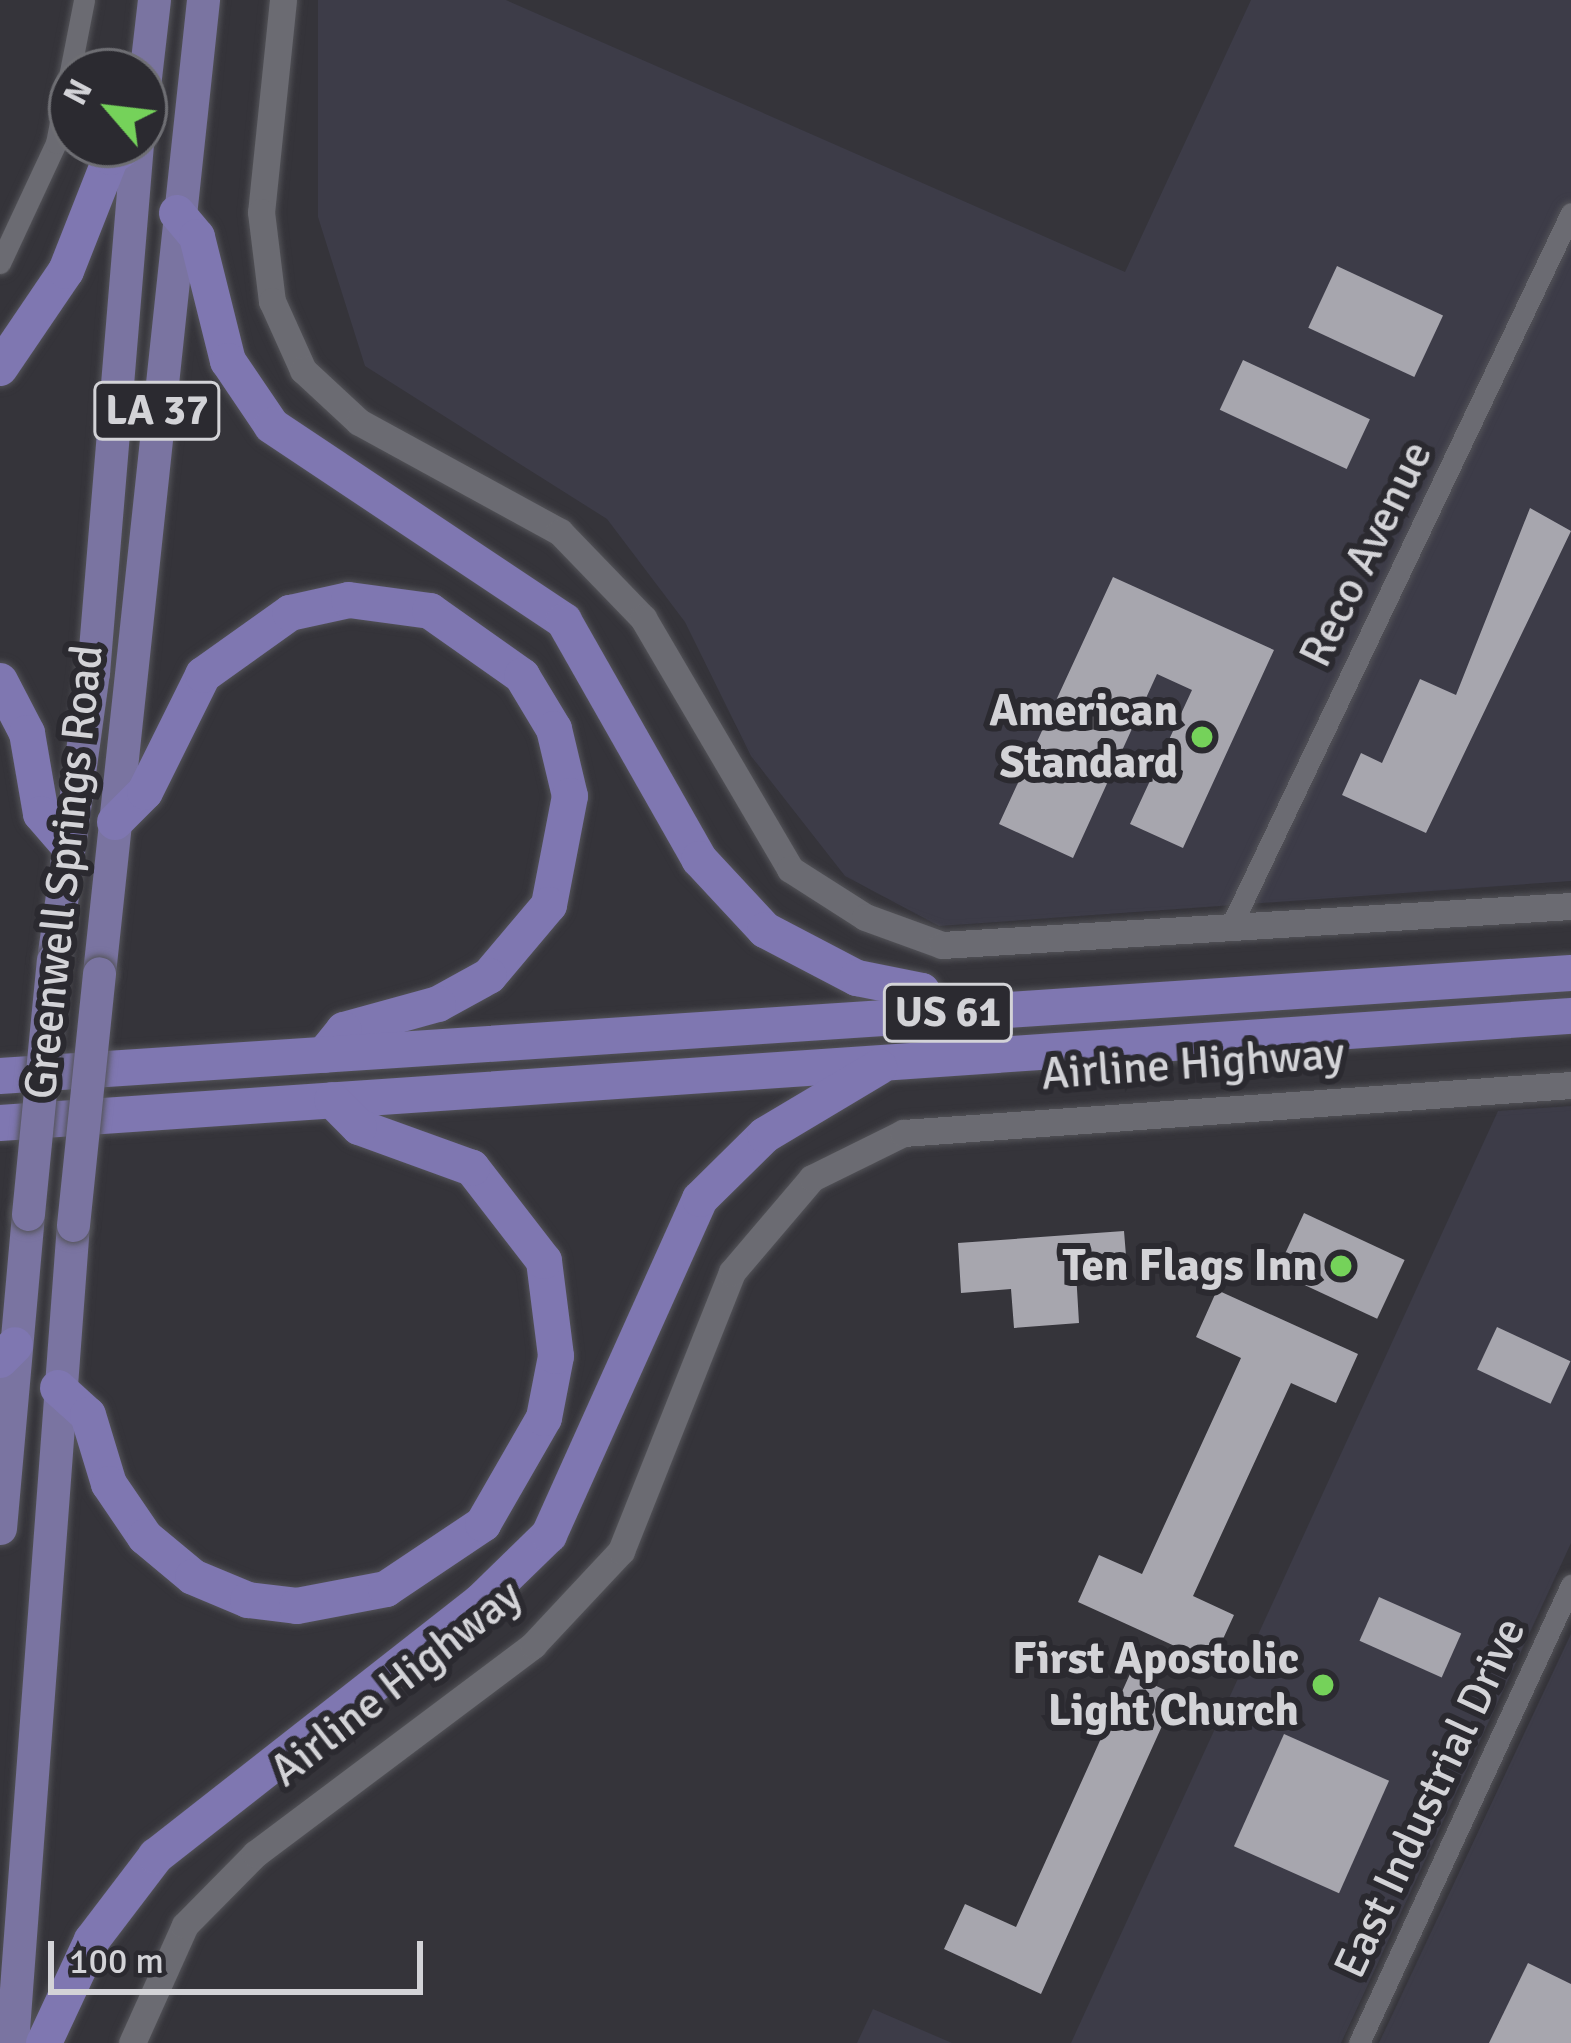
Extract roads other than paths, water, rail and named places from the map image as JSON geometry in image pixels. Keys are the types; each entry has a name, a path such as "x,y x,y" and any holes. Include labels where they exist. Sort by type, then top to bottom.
{"highway":[{"path":"0,368 66,271 107,168"},
{"path":"177,213 197,237 228,361 272,426 564,621 699,859 764,930 857,978 922,991 935,1014"},
{"path":"115,822 145,792 203,675 290,613 350,600 416,608 480,638 522,676 554,729 570,796 549,905 489,976 438,1004 344,1030 324,1055"},
{"path":"0,681 27,734 41,814 65,842"},
{"name":"Airline Highway","path":"0,1076 1571,973"},
{"name":"Airline Highway","path":"0,1123 1571,1016"},
{"path":"44,2043 99,1928 156,1856 480,1603 549,1535 700,1199 765,1135 880,1066"},
{"path":"58,1388 88,1415 109,1484 145,1537 193,1576 248,1600 297,1606 370,1594 483,1524 544,1418 556,1336 544,1261 472,1168 359,1127 332,1100"}],"main road":[{"path":"148,48 154,0"},
{"name":"Greenwell Springs Road","path":"12,2043 73,1226 203,0"},
{"name":"Greenwell Springs Road","path":"0,1528 7,1352 28,1214 65,842 93,673 132,168"}],"street":[{"path":"0,263 56,143 84,0"},
{"path":"283,0 261,212 272,301 303,370 359,422 560,532 643,618 790,869 865,917 942,945 1571,906"},
{"name":"Reco Avenue","path":"1230,928 1571,213"},
{"name":"Airline Highway","path":"132,2043 185,1925 241,1868 533,1645 621,1551 732,1271 812,1178 903,1133 1571,1084"},
{"name":"East Industrial Drive","path":"1359,2043 1571,1585"}],"place":[{"name":"American Standard","path":"1202,737"},
{"name":"Ten Flags Inn","path":"1341,1266"},
{"name":"First Apostolic Light Church","path":"1323,1685"}]}
